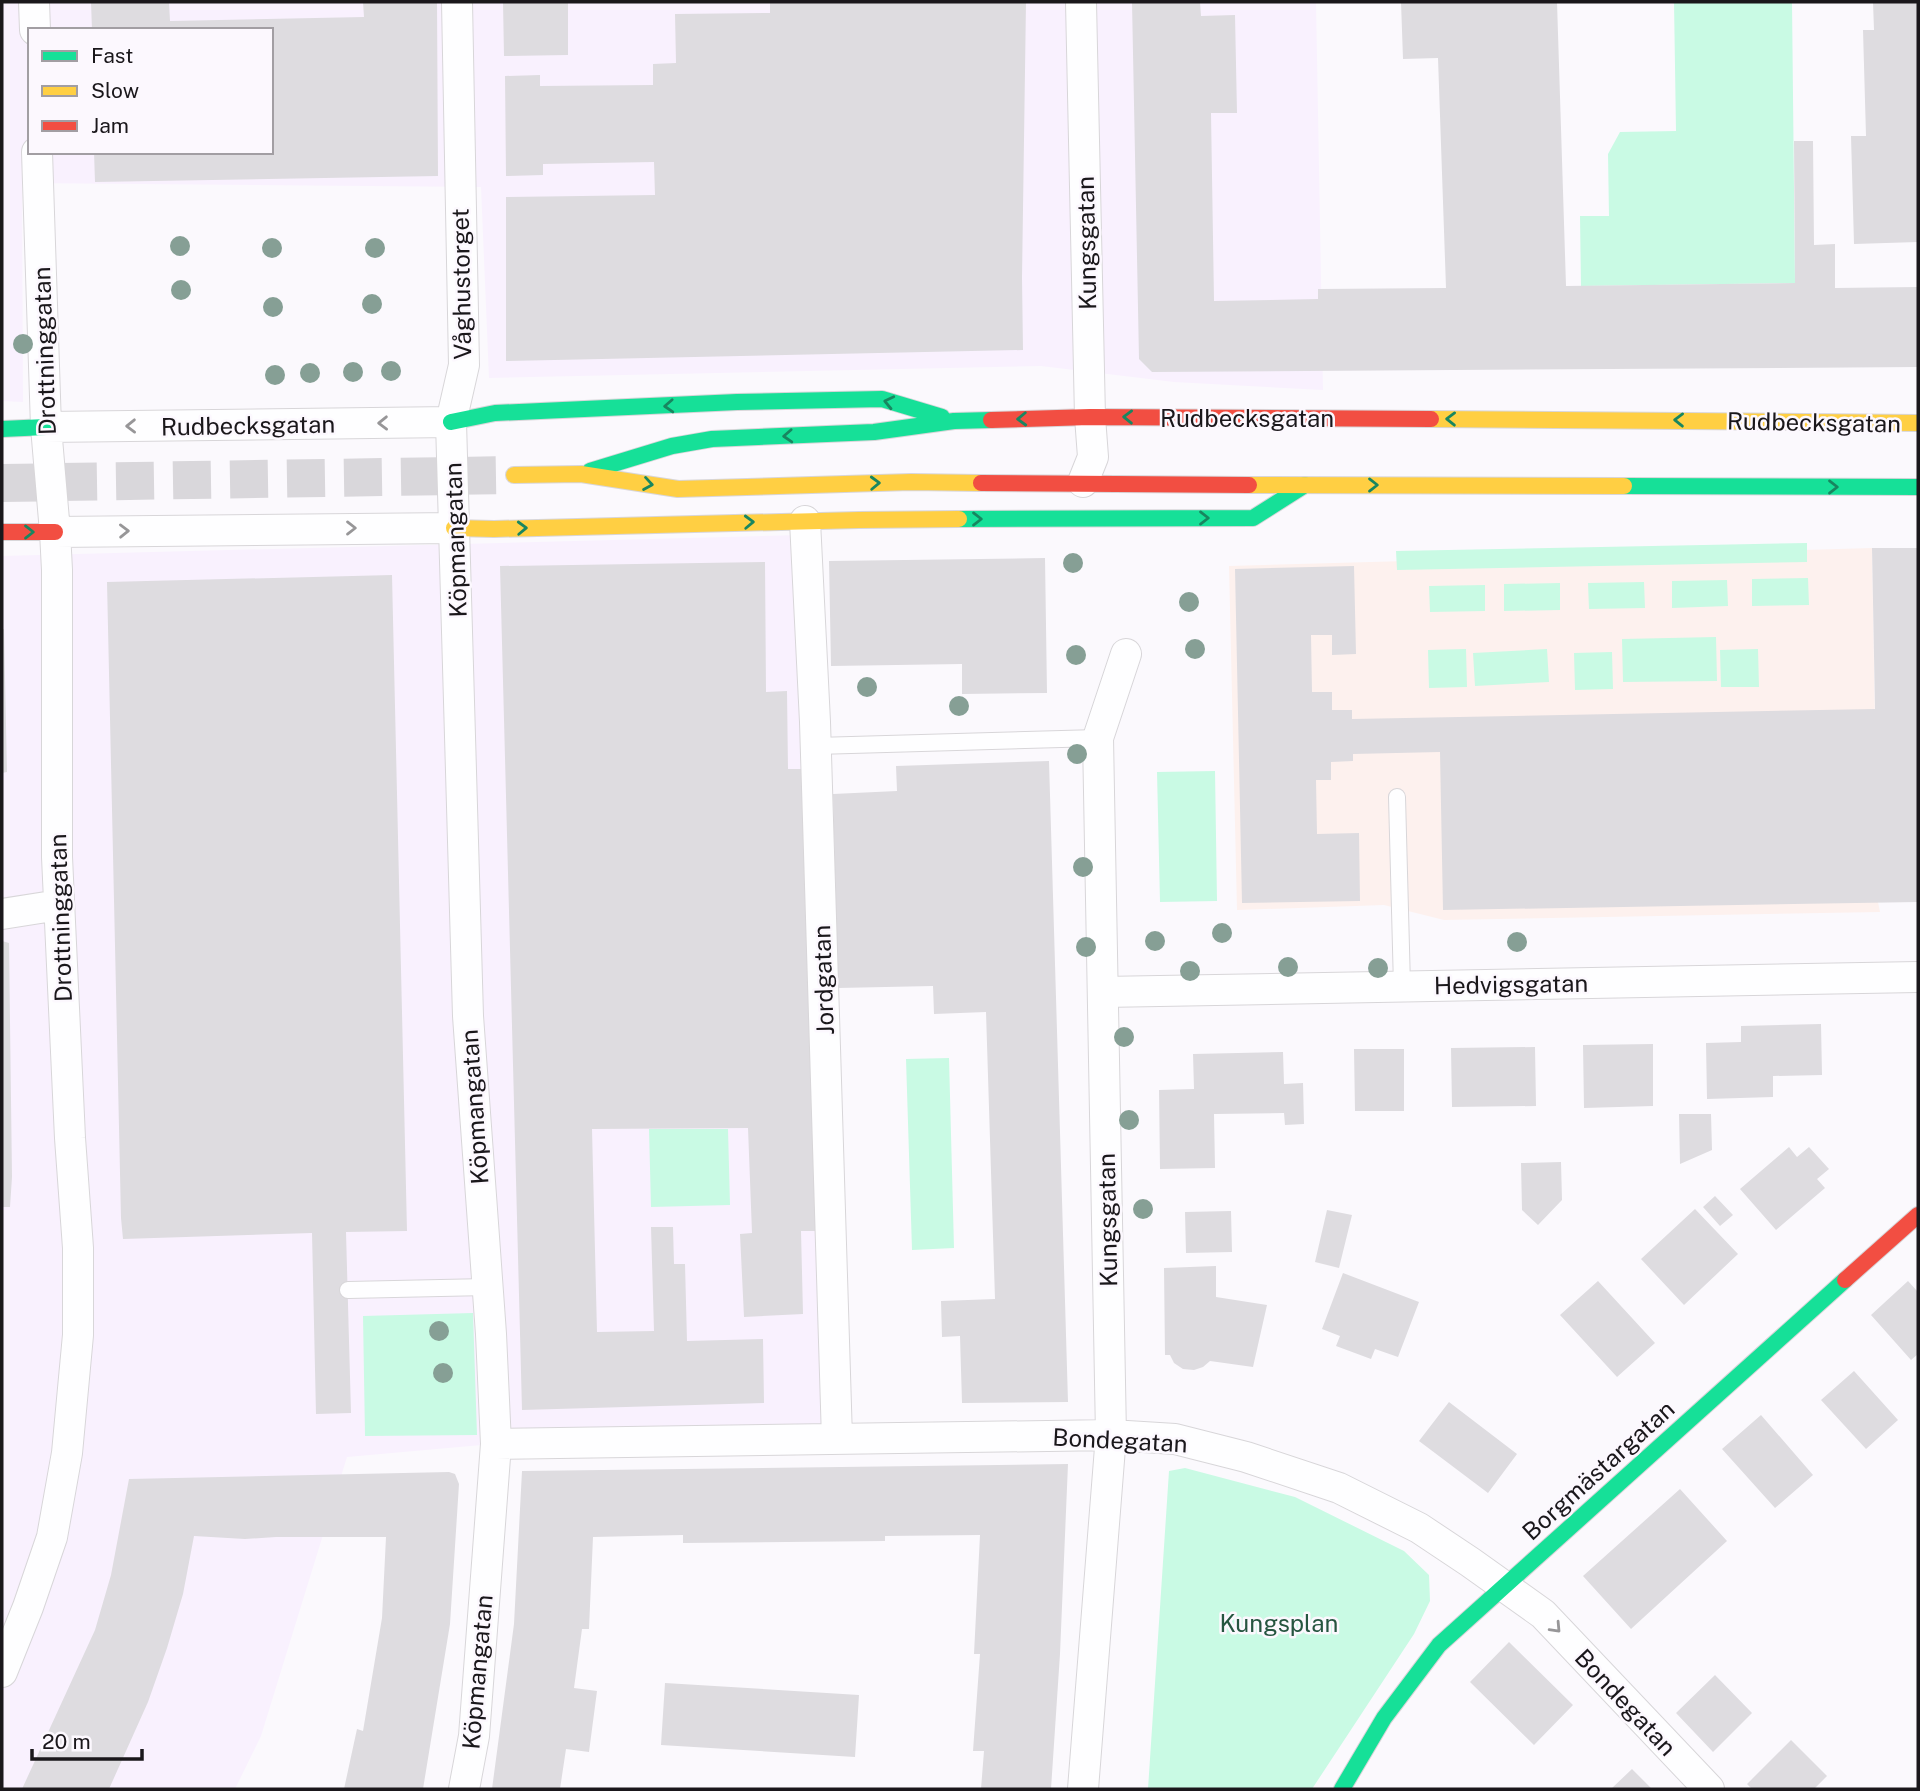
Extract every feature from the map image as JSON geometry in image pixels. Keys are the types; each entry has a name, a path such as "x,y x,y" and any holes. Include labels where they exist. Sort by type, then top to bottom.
{"main road":[{"path":"451,422 495,413 737,402 882,399 954,421"},
{"name":"Rudbecksgatan","path":"581,474 672,446 712,439 874,432 954,421 1090,417 1918,423"},
{"path":"2,429 46,427"},
{"name":"Rudbecksgatan","path":"514,475 581,474 678,489 911,482 1918,487"},
{"path":"454,528 805,521 1253,518 1305,485"},
{"path":"2,532 55,532"},
{"name":"Borgmästargatan","path":"1342,1789 1384,1718 1439,1645 1918,1214"}],"street":[{"path":"34,2 35,28"},
{"name":"Våghustorget","path":"451,422 464,365 457,2"},
{"name":"Kungsgatan","path":"1081,2 1093,457 1083,482"},
{"name":"Drottninggatan","path":"2,1672 52,1537 68,1442 78,1335 78,1248 57,858 55,532 46,427 37,154"},
{"name":"Rudbecksgatan","path":"46,427 451,422"},
{"name":"Köpmangatan","path":"451,422 468,1016 496,1444 474,1736 464,1789"},
{"name":"Jordgatan","path":"805,521 816,746 837,1439"},
{"path":"55,532 454,528"},
{"name":"Kungsgatan","path":"1083,1789 1111,1435 1098,738 1126,654"},
{"path":"2,914 59,905"},
{"name":"Hedvigsgatan","path":"1103,992 1918,976"},
{"name":"Bondegatan","path":"496,1444 1111,1435 1175,1438 1246,1457 1339,1488 1419,1528 1503,1585 1543,1614 1709,1789"}],"lane":[{"path":"816,746 1098,738"},
{"path":"1397,797 1402,986"},
{"path":"348,1290 487,1287"}],"shaded area":[{"path":"2,2 1316,2 1323,390 1174,382 1041,366 489,378 481,187 22,183 23,402 2,401"},
{"path":"803,535 830,1429 660,1429 347,1457 261,1736 235,1789 2,1789 2,556"},
{"path":"1872,548 1880,912 1444,920 1384,905 1237,910 1229,566"}],"green space":[{"path":"1674,2 1792,2 1795,283 1581,286 1580,216 1609,216 1608,154 1620,132 1676,131"},
{"path":"1807,543 1807,562 1397,570 1396,551"},
{"path":"1808,578 1809,605 1752,606 1752,579"},
{"path":"1727,580 1728,606 1672,608 1672,581"},
{"path":"1644,582 1645,608 1589,609 1588,583"},
{"path":"1560,583 1560,610 1504,611 1504,584"},
{"path":"1485,585 1485,611 1430,612 1429,586"},
{"path":"1716,637 1717,681 1623,682 1622,639"},
{"path":"1466,649 1467,687 1429,688 1428,650"},
{"path":"1547,649 1549,682 1475,686 1473,653"},
{"path":"1758,649 1759,687 1721,687 1720,650"},
{"path":"1612,652 1613,689 1575,690 1574,653"},
{"path":"1215,771 1217,901 1160,902 1157,772"},
{"path":"949,1058 954,1248 912,1250 906,1059"},
{"path":"649,1129 728,1129 730,1205 651,1207"},
{"path":"473,1313 477,1435 365,1436 363,1316"},
{"name":"Kungsplan","path":"1185,1468 1295,1497 1404,1551 1429,1575 1430,1601 1414,1634 1312,1789 1148,1789 1169,1471"}],"building":[{"path":"91,2 169,2 170,21 364,17 363,2 437,2 438,176 95,182 94,154 273,154 273,28 92,28"},
{"path":"503,2 568,2 568,55 504,56"},
{"path":"770,2 1026,2 1023,350 506,361 506,197 655,195 654,162 543,164 543,175 506,176 505,76 540,75 540,86 653,85 653,64 676,63 675,14 770,13"},
{"path":"1132,2 1200,2 1201,16 1235,15 1237,113 1211,113 1214,301 1318,299 1318,289 1446,288 1438,58 1403,59 1401,2 1557,2 1566,286 1795,283 1794,141 1813,141 1814,245 1835,244 1835,288 1918,287 1918,367 1152,372 1139,359"},
{"path":"1873,2 1918,2 1918,242 1854,244 1851,136 1866,136 1863,30 1874,30"},
{"path":"1872,548 1918,548 1918,902 1443,910 1440,752 1353,754 1353,761 1331,762 1331,780 1316,780 1317,834 1359,833 1360,901 1242,903 1235,569 1354,566 1356,654 1332,655 1332,635 1311,635 1312,692 1332,692 1332,710 1352,710 1352,719 1875,709"},
{"path":"1045,558 1047,693 962,694 962,664 831,666 829,561"},
{"path":"765,562 766,692 787,691 788,769 807,769 819,1231 801,1231 803,1314 744,1317 740,1234 752,1233 748,1128 592,1129 597,1332 654,1331 651,1227 673,1227 674,1264 685,1264 687,1341 763,1339 764,1403 522,1410 500,566"},
{"path":"392,575 407,1231 346,1232 351,1413 316,1414 312,1233 123,1239 107,582"},
{"path":"2,629 7,772 2,773"},
{"path":"1049,761 1068,1402 962,1403 960,1336 942,1337 941,1301 995,1299 986,1012 934,1014 933,986 838,988 833,794 897,791 896,766"},
{"path":"2,941 9,943 12,1177 10,1207 2,1207"},
{"path":"1821,1024 1822,1075 1773,1076 1773,1097 1707,1099 1706,1043 1741,1042 1741,1026"},
{"path":"1653,1044 1653,1106 1584,1108 1583,1045"},
{"path":"1535,1047 1536,1106 1452,1107 1451,1048"},
{"path":"1354,1049 1404,1049 1404,1111 1355,1111"},
{"path":"1283,1052 1284,1084 1303,1083 1304,1124 1285,1125 1284,1113 1214,1114 1215,1168 1160,1169 1159,1090 1194,1089 1193,1054"},
{"path":"1679,1114 1711,1114 1712,1150 1680,1164"},
{"path":"1789,1147 1797,1157 1809,1147 1829,1169 1817,1179 1825,1188 1776,1230 1740,1189"},
{"path":"1561,1162 1562,1200 1538,1225 1522,1210 1521,1163"},
{"path":"1715,1196 1733,1215 1720,1226 1703,1207"},
{"path":"1695,1209 1738,1254 1684,1305 1641,1259"},
{"path":"1327,1210 1352,1215 1339,1268 1315,1262"},
{"path":"1231,1211 1232,1252 1186,1253 1185,1212"},
{"path":"1216,1266 1216,1297 1267,1305 1253,1367 1210,1361 1194,1370 1183,1369 1174,1363 1170,1355 1165,1355 1164,1268"},
{"path":"1343,1273 1419,1302 1398,1357 1375,1349 1371,1359 1336,1346 1340,1336 1322,1329"},
{"path":"1598,1281 1655,1343 1617,1377 1560,1315"},
{"path":"1908,1281 1918,1292 1918,1354 1911,1360 1871,1315"},
{"path":"1854,1371 1898,1420 1866,1449 1821,1400"},
{"path":"1449,1402 1517,1454 1488,1493 1419,1441"},
{"path":"1761,1415 1813,1475 1775,1508 1722,1449"},
{"path":"1068,1464 1051,1789 981,1789 984,1751 973,1751 980,1654 974,1654 980,1535 885,1536 885,1541 683,1543 683,1535 593,1537 589,1629 582,1629 574,1688 597,1691 589,1752 566,1749 560,1789 492,1789 514,1624 522,1471"},
{"path":"455,1474 459,1484 450,1624 423,1789 344,1789 357,1729 363,1731 382,1618 386,1537 245,1539 194,1536 183,1594 167,1648 148,1702 109,1789 22,1789 95,1630 111,1575 129,1479"},
{"path":"1680,1489 1727,1541 1631,1629 1583,1576"},
{"path":"1509,1642 1573,1705 1534,1745 1470,1682"},
{"path":"1715,1675 1752,1713 1713,1752 1676,1713"},
{"path":"665,1683 859,1695 855,1757 661,1745"},
{"path":"1791,1740 1827,1776 1814,1789 1752,1789 1747,1784"},
{"path":"1632,1769 1652,1789 1611,1789"}],"tunnel":[{"path":"2,483 514,475"}],"traffic: fast":[{"path":"451,422 495,413 737,402 882,399 942,417"},
{"path":"590,471 672,446 712,439 874,432 954,421 991,420"},
{"path":"2,429 46,427"},
{"path":"959,519 1253,518 1305,485"},
{"path":"1624,486 1918,487"},
{"path":"1342,1789 1384,1718 1439,1645 1845,1280"}],"traffic: slow":[{"path":"1431,419 1918,423"},
{"path":"514,475 581,474 678,489 911,482 981,483"},
{"path":"1249,485 1624,486"},
{"path":"454,528 959,519"}],"traffic: jam":[{"path":"991,420 1090,417 1431,419"},
{"path":"981,483 1249,485"},
{"path":"2,532 55,532"},
{"path":"1845,1280 1918,1215"}]}
